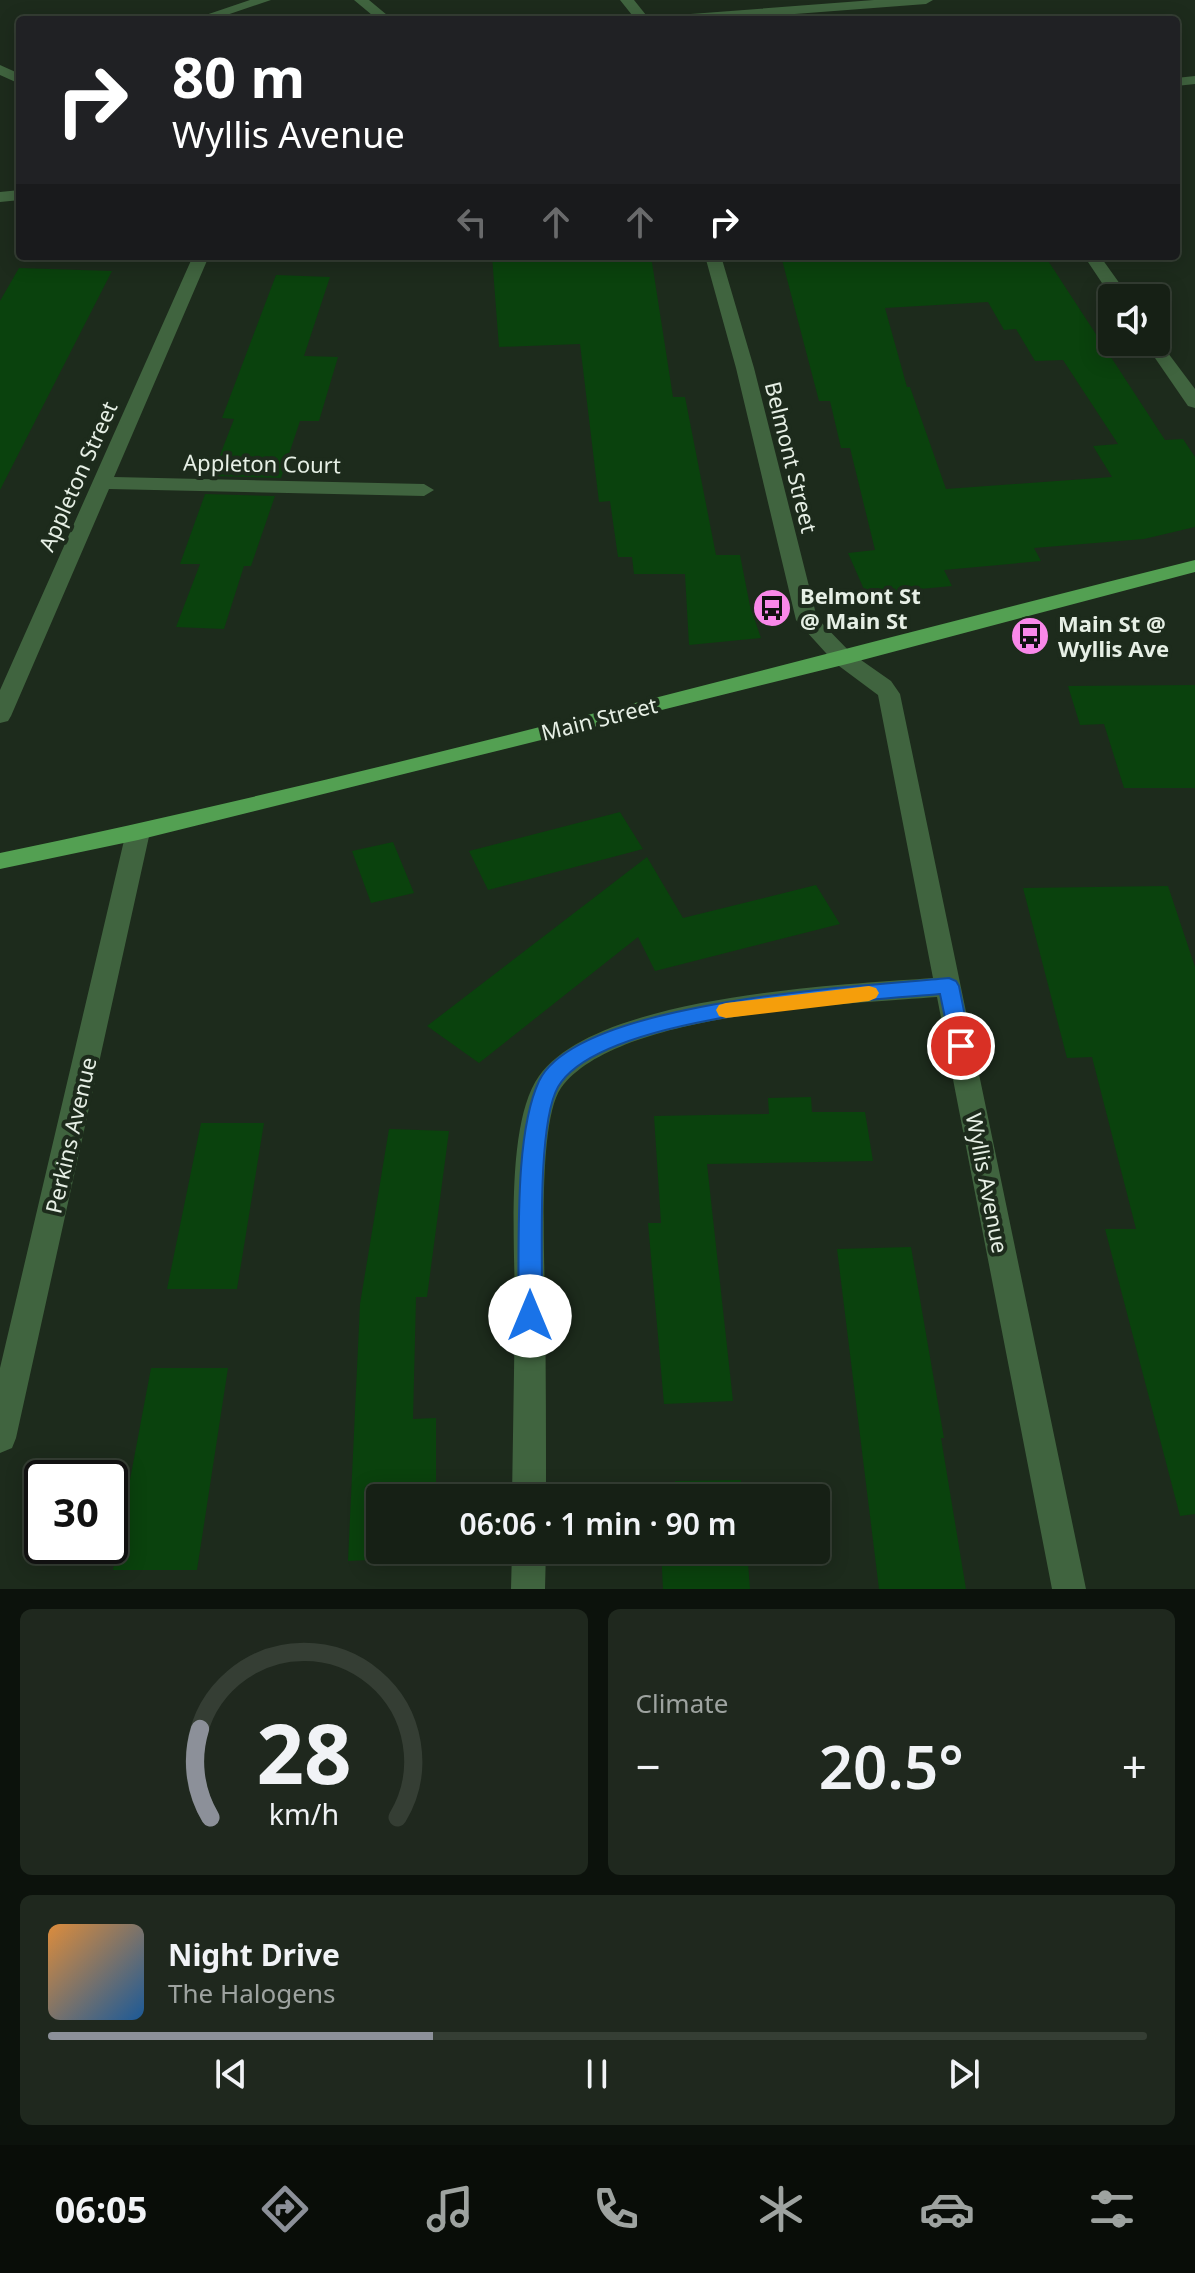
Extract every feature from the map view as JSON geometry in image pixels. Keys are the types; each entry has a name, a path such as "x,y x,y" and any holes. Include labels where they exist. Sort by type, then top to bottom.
{"main road":[{"name":"Main Street","path":"0,861 138,832 843,658 1195,566"}],"street":[{"path":"211,16 264,0"},
{"path":"361,0 381,16"},
{"path":"627,0 640,16"},
{"path":"716,16 926,0"},
{"name":"Appleton Street","path":"0,716 199,260"},
{"name":"Belmont Street","path":"714,260 745,368 807,620 843,658"},
{"path":"1095,260 1111,284"},
{"path":"1163,356 1195,402"},
{"name":"Appleton Court","path":"100,483 424,490"},
{"name":"Wyllis Avenue","path":"843,658 883,686 889,694 1069,1589"},
{"name":"Perkins Avenue","path":"0,1438 138,832"},
{"path":"529,1484 534,1141 540,1105 550,1081 571,1060 592,1047 656,1024 800,1000 949,986"},
{"path":"528,1589 529,1564"}],"building":[{"path":"492,260 652,260 673,397 685,397 716,555 740,555 750,606 761,638 689,645 685,574 634,574 632,557 618,557 610,501 599,502 580,344 499,347"},
{"path":"782,260 1048,260 1098,337 1098,356 1110,356 1165,440 1183,439 1195,457 1195,527 1144,539 1034,548 1041,561 944,570 952,586 866,594 848,553 875,550 850,448 841,448 830,401 819,401","holes":["988,302 1004,330 1016,329 1035,361 1063,360 1118,444 1093,446 1112,477 946,489 910,387 907,387 885,308"]},
{"path":"19,268 112,271 0,490 0,301"},
{"path":"276,275 330,277 304,356 338,357 319,421 300,421 281,478 212,476 234,419 222,418"},
{"path":"205,494 275,496 251,566 244,566 224,629 176,627 200,564 180,564"},
{"path":"1195,685 1195,788 1124,788 1104,724 1080,725 1068,686"},
{"path":"620,812 643,849 488,890 469,851"},
{"path":"393,842 414,893 371,903 352,851"},
{"path":"647,857 683,918 816,885 840,924 655,971 638,937 479,1063 427,1026"},
{"path":"1168,886 1195,967 1195,1514 1180,1516 1105,1229 1136,1229 1092,1057 1067,1058 1023,888"},
{"path":"811,1097 812,1112 865,1112 873,1161 707,1164 733,1401 664,1404 648,1223 661,1223 654,1116 769,1114 768,1098"},
{"path":"201,1123 264,1123 237,1289 167,1289"},
{"path":"389,1129 449,1131 427,1297 416,1297 413,1419 436,1418 436,1484 366,1484 366,1560 348,1561 360,1304"},
{"path":"911,1247 966,1589 879,1589 837,1249"},
{"path":"151,1368 228,1368 197,1570 113,1570 114,1564 128,1564 128,1490"},
{"path":"741,1480 741,1484 675,1484 675,1481"},
{"path":"662,1564 748,1564 750,1589 663,1589"}],"slow traffic":[{"path":"726,1010 869,993"}],"place":[{"name":"Belmont St @ Main St","path":"772,608"},
{"name":"Main St @ Wyllis Ave","path":"1030,636"}],"route":[{"path":"530,1316 534,1141 540,1105 550,1081 571,1060 618,1035 707,1013 800,1000 949,986 961,1046"}]}
